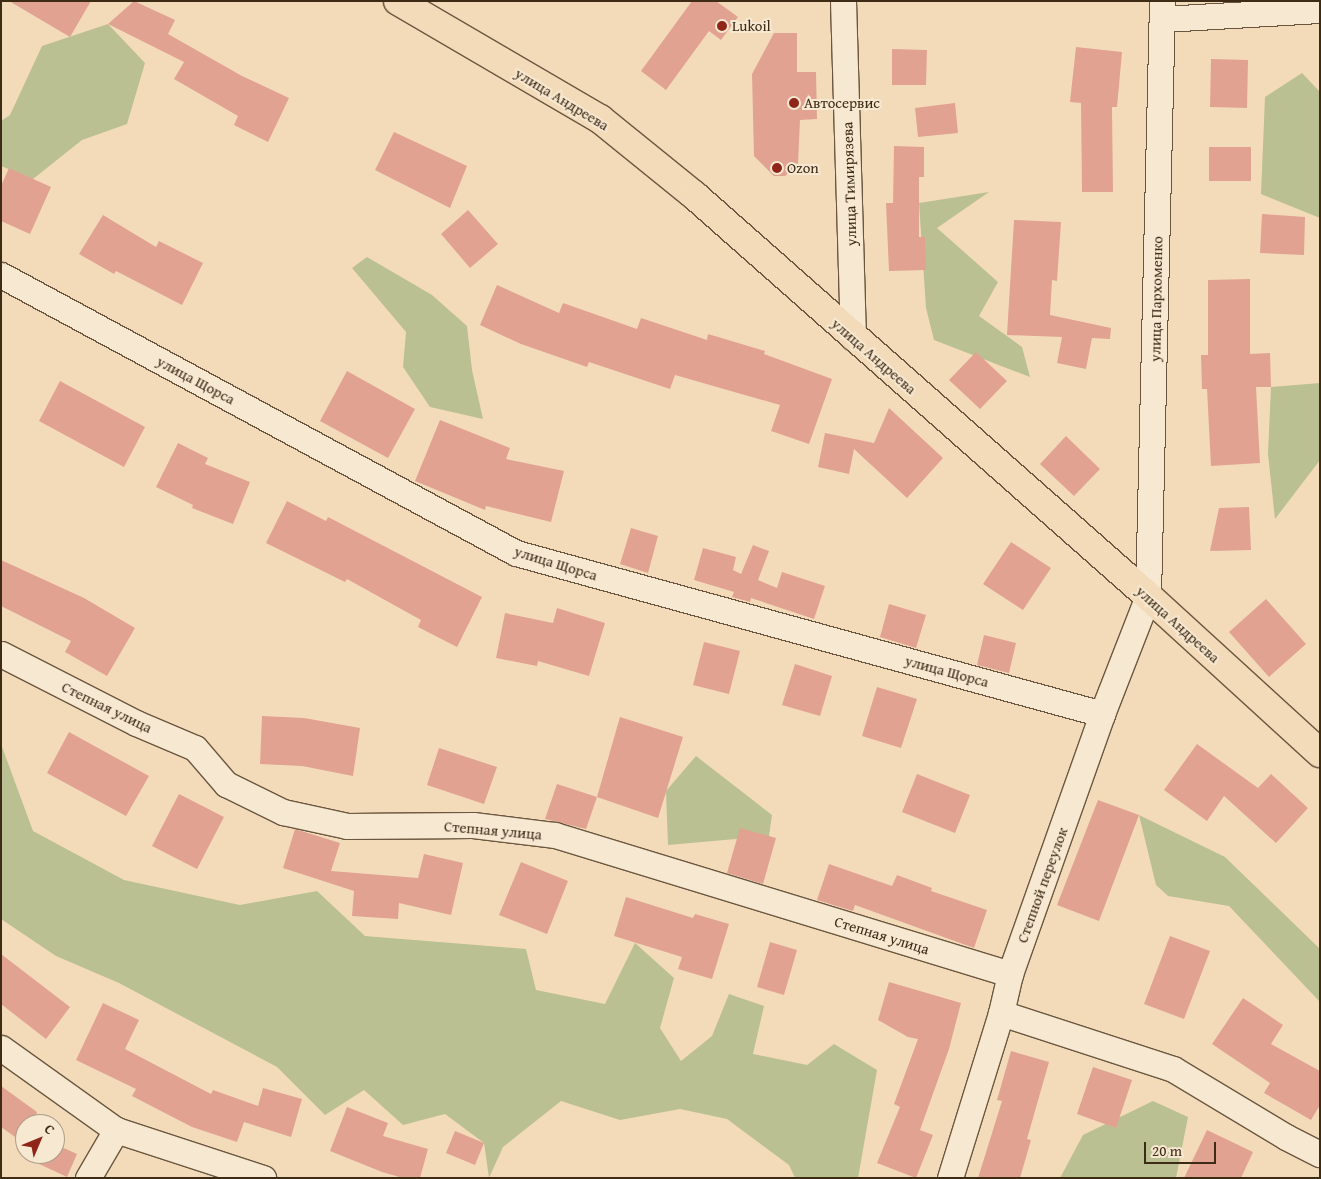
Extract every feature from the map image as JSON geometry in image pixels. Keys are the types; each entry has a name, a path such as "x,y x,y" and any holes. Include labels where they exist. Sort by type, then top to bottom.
{"main road":[{"name":"улица Андреева","path":"398,1 600,119 694,195 853,338 1148,596 1320,753"}],"street":[{"name":"улица Тимирязева","path":"844,1 853,338"},
{"path":"1162,10 1320,10"},
{"name":"улица Пархоменко","path":"1148,596 1162,10"},
{"name":"улица Щорса","path":"1,274 516,553 1102,714"},
{"name":"Степной переулок","path":"950,1178 1001,1013 1010,974 1102,714 1148,596"},
{"name":"Степная улица","path":"1,654 136,723 195,748 226,784 283,812 347,826 473,825 555,835 1010,974"},
{"path":"1001,1013 1173,1068 1286,1137 1320,1154"},
{"path":"1,1048 116,1130 263,1178"},
{"path":"88,1178 116,1130"}],"green space":[{"path":"108,24 145,63 127,124 82,140 33,179 1,166 1,121 10,115 42,46"},
{"path":"1302,73 1320,92 1320,218 1261,194 1265,97"},
{"path":"989,192 937,228 998,282 979,316 1022,347 1030,377 934,340 926,308 919,203"},
{"path":"367,257 432,295 467,326 472,370 483,419 430,407 403,367 406,332 352,268"},
{"path":"1320,383 1320,460 1275,519 1268,454 1271,387"},
{"path":"1,744 33,831 124,880 240,905 317,891 365,936 526,949 536,990 605,1004 635,943 674,978 660,1028 681,1061 712,1036 729,994 764,1006 753,1054 807,1065 834,1044 877,1070 858,1178 795,1178 789,1165 727,1119 680,1109 620,1120 561,1101 503,1147 489,1178 484,1143 445,1114 403,1125 364,1090 325,1115 277,1067 119,983 56,956 1,919"},
{"path":"696,756 772,815 769,836 668,845 666,791"},
{"path":"1139,815 1225,857 1320,949 1320,1002 1229,906 1168,896 1156,885"},
{"path":"1153,1101 1188,1117 1176,1178 1060,1178 1083,1135"}],"building":[{"path":"9,1 91,1 70,37"},
{"path":"134,1 175,20 168,34 242,76 289,98 268,142 234,125 238,116 174,79 184,62 108,24"},
{"path":"692,1 716,1 738,17 721,40 709,31 666,90 641,71"},
{"path":"774,33 797,33 797,72 816,72 817,119 800,120 798,164 785,176 774,176 754,156 752,74"},
{"path":"1076,47 1122,52 1117,107 1112,107 1113,192 1082,192 1081,103 1070,102"},
{"path":"892,49 927,50 926,85 892,85"},
{"path":"1211,59 1248,60 1247,108 1210,107"},
{"path":"955,103 958,133 918,137 915,108"},
{"path":"394,132 467,166 450,208 375,170"},
{"path":"894,146 924,147 924,177 919,177 919,237 925,237 926,270 889,271 886,203 893,203"},
{"path":"1209,147 1251,147 1251,181 1209,181"},
{"path":"9,168 51,187 30,234 1,221 1,186"},
{"path":"468,210 498,244 470,268 441,234"},
{"path":"1262,214 1305,217 1304,255 1260,253"},
{"path":"103,215 156,247 159,241 203,263 182,305 116,271 114,274 79,254"},
{"path":"1014,220 1061,222 1057,281 1052,280 1050,315 1111,328 1110,339 1092,338 1086,369 1057,363 1062,337 1007,335"},
{"path":"1250,279 1250,354 1270,353 1271,387 1256,387 1260,463 1211,466 1207,389 1202,389 1201,355 1208,355 1208,280"},
{"path":"497,285 559,313 563,303 637,329 641,318 707,340 708,334 765,351 764,354 832,379 809,444 771,431 780,405 675,375 670,389 589,362 587,367 521,344 480,325"},
{"path":"976,352 1007,381 980,409 949,380"},
{"path":"347,371 415,409 388,458 320,421"},
{"path":"60,381 145,427 124,467 39,421"},
{"path":"889,408 943,458 907,498 854,449 849,474 818,467 825,433 874,443"},
{"path":"440,420 510,448 506,459 564,471 551,522 486,506 485,510 415,481"},
{"path":"1066,436 1100,469 1074,496 1040,464"},
{"path":"178,443 208,458 205,464 250,482 233,524 192,508 193,505 156,487"},
{"path":"287,501 326,521 328,517 482,597 457,647 418,627 421,620 347,579 345,582 266,543"},
{"path":"1249,507 1251,550 1210,551 1219,508"},
{"path":"631,528 658,536 648,573 620,564"},
{"path":"1011,542 1051,568 1023,610 983,584"},
{"path":"753,545 769,551 758,580 777,588 782,572 825,586 814,619 751,598 750,602 732,597 734,592 694,580 703,548 736,557 733,570 741,574"},
{"path":"1,560 84,598 135,628 107,676 65,652 71,641 1,606"},
{"path":"1266,599 1306,644 1269,677 1229,632"},
{"path":"889,604 926,615 916,648 880,637"},
{"path":"557,608 605,623 589,676 538,661 537,666 496,658 505,613 553,623"},
{"path":"984,635 1016,643 1009,673 977,665"},
{"path":"704,642 740,651 729,694 693,685"},
{"path":"795,664 832,676 820,716 782,705"},
{"path":"877,687 917,699 901,748 862,736"},
{"path":"262,716 304,718 360,728 353,776 302,766 260,764"},
{"path":"620,717 683,737 658,818 597,797"},
{"path":"69,732 149,776 126,816 47,773"},
{"path":"1197,744 1258,788 1271,774 1308,808 1276,843 1224,796 1207,821 1164,790"},
{"path":"439,748 497,767 484,804 427,785"},
{"path":"917,774 970,795 955,833 902,812"},
{"path":"557,784 597,797 586,829 545,819"},
{"path":"179,794 224,817 197,869 152,846"},
{"path":"1098,800 1139,815 1099,921 1057,905"},
{"path":"740,828 776,838 763,884 727,873"},
{"path":"295,829 340,843 331,871 418,878 424,854 463,863 451,915 399,903 398,919 352,916 354,891 283,868"},
{"path":"521,862 568,881 547,934 499,915"},
{"path":"829,864 892,886 897,875 932,888 931,891 987,910 974,948 855,905 853,911 817,900"},
{"path":"626,897 693,918 695,914 729,924 712,979 678,969 682,957 614,936"},
{"path":"1170,936 1210,951 1184,1019 1144,1004"},
{"path":"770,942 797,950 784,995 757,987"},
{"path":"1,954 70,1007 46,1039 1,1004"},
{"path":"889,982 961,1003 949,1049 920,1130 933,1135 916,1178 877,1163 900,1107 894,1104 918,1039 908,1037 878,1020"},
{"path":"1243,998 1283,1025 1271,1044 1320,1071 1320,1105 1311,1120 1264,1093 1270,1083 1212,1044"},
{"path":"103,1003 139,1020 125,1049 211,1094 213,1090 258,1106 263,1088 302,1099 291,1137 244,1122 237,1142 192,1127 132,1096 136,1089 76,1060"},
{"path":"1011,1051 1049,1062 1027,1139 1031,1140 1020,1178 978,1178 1002,1101 997,1100"},
{"path":"1093,1067 1132,1080 1116,1128 1077,1114"},
{"path":"1,1086 37,1112 36,1114 15,1114 15,1137 1,1127"},
{"path":"347,1107 388,1123 383,1136 428,1149 420,1178 403,1178 382,1172 330,1151"},
{"path":"1207,1130 1253,1152 1241,1178 1184,1178"},
{"path":"455,1131 484,1143 475,1165 446,1153"},
{"path":"65,1149 77,1154 67,1177 39,1164 65,1164"}],"place":[{"name":"Lukoil","path":"722,26"},
{"name":"Автосервис","path":"794,103"},
{"name":"Ozon","path":"777,168"}]}
